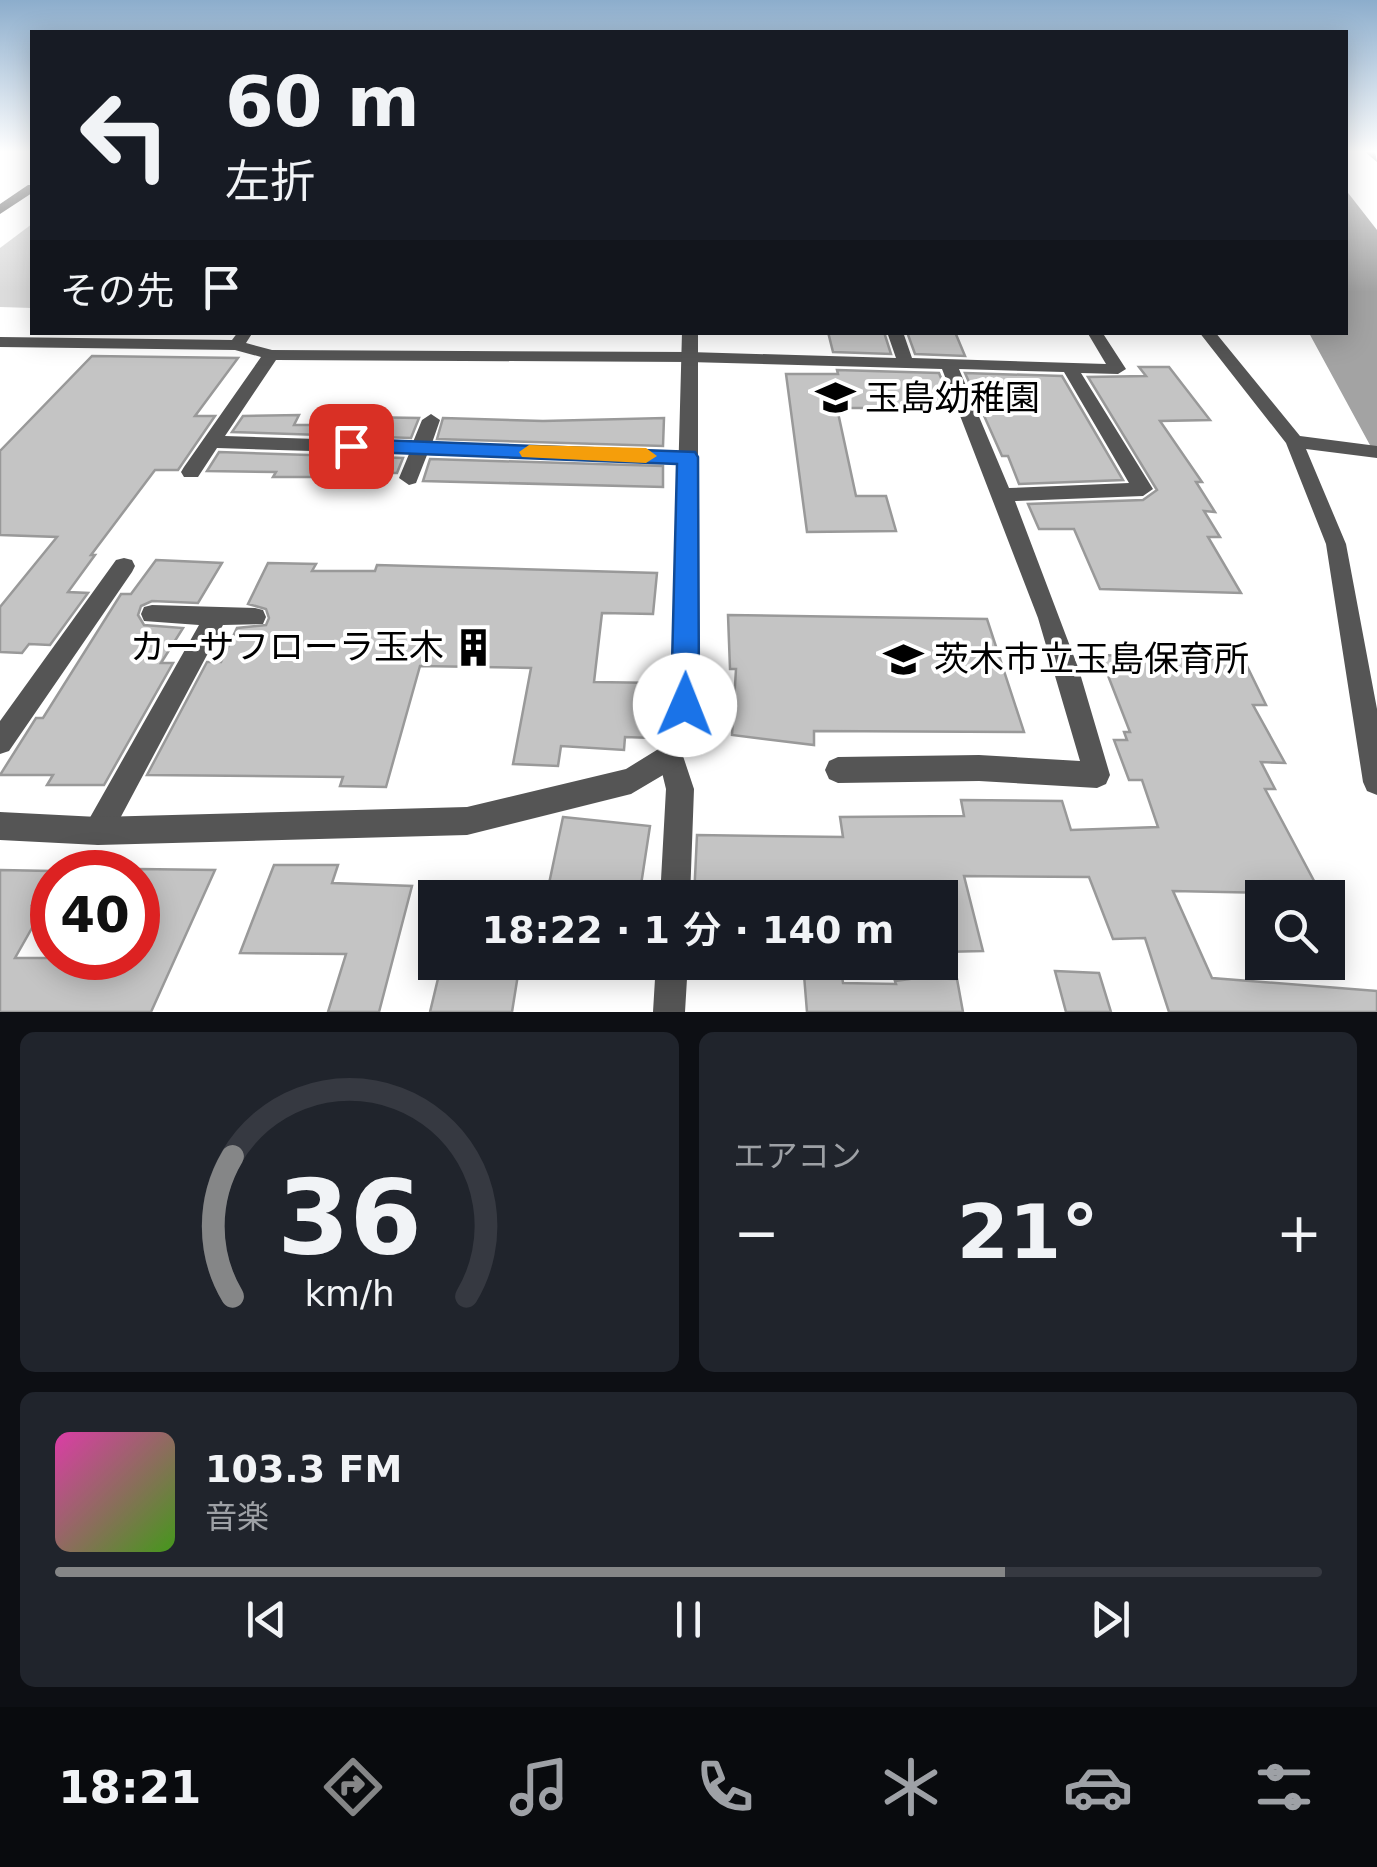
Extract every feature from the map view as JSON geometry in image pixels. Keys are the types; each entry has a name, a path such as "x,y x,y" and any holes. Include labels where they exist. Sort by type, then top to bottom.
{"street":[{"path":"676,880 680,789 670,756 685,705 690,335"},
{"path":"895,335 904,362"},
{"path":"0,342 241,339 271,355 689,357 1118,369 1096,335"},
{"path":"1209,335 1300,442 1336,544 1377,782"},
{"path":"191,472 271,355"},
{"path":"838,770 979,768 1098,776 1082,713 948,363"},
{"path":"1001,495 1143,489 1068,366"},
{"path":"409,478 431,420"},
{"path":"212,442 688,457"},
{"path":"1300,442 1377,452"},
{"path":"0,742 124,566"},
{"path":"152,614 255,618"},
{"path":"98,831 216,616"},
{"path":"0,826 98,831 467,821 630,781 670,756"},
{"path":"669,1012 671,980"}],"shaded area":[{"path":"1348,198 1352,198 1377,230 1377,458 1310,335 1348,335"},
{"path":"30,226 30,308 0,307 0,248"}],"building":[{"path":"829,335 885,335 891,354 833,352"},
{"path":"908,335 956,335 965,356 915,354"},
{"path":"92,356 238,358 195,416 215,416 178,470 155,470 91,555 95,555 68,592 88,593 50,645 29,644 22,653 0,652 0,607 57,537 0,535 0,451"},
{"path":"1139,367 1169,367 1210,420 1160,421 1202,482 1196,482 1215,512 1204,511 1220,537 1208,537 1241,593 1100,589 1074,529 1039,529 1028,504 1143,500 1157,490 1088,377 1146,376"},
{"path":"837,370 939,373 953,408 837,408 856,496 886,496 896,531 807,532 786,374 838,374"},
{"path":"965,373 1062,376 1123,480 1019,484 1008,456 1002,456"},
{"path":"299,415 294,425 355,425 359,417 419,418 411,438 232,432 243,416"},
{"path":"443,418 664,418 663,446 437,439"},
{"path":"219,452 403,458 397,473 321,472 318,477 273,477 276,472 207,471"},
{"path":"430,459 663,466 663,487 423,481"},
{"path":"156,560 222,563 198,603 152,601 141,606 138,615 144,625 183,628 161,663 173,663 104,785 47,785 53,775 0,775 36,718 43,718 121,594 131,594"},
{"path":"268,563 316,564 312,571 375,571 377,565 657,573 653,614 602,613 594,682 660,683 652,738 625,737 624,750 561,746 558,766 513,764 531,668 420,666 386,787 340,786 343,777 147,775 207,662 221,662 237,628 266,625 266,609 248,604"},
{"path":"728,615 987,619 1024,732 814,731 814,745 732,735 736,669 730,669"},
{"path":"1100,655 1244,660 1266,705 1253,705 1285,763 1261,762 1275,789 1265,789 1314,880 1245,880 1245,892 1173,891 1212,978 1377,991 1377,1012 1169,1012 1145,938 1113,939 1089,877 964,876 983,951 958,952 958,880 695,880 697,835 843,837 840,817 964,816 961,800 1062,801 1071,830 1158,827 1142,780 1129,780 1114,740 1127,740 1124,732 1130,732"},
{"path":"563,817 650,826 642,880 550,880"},
{"path":"274,865 338,865 332,883 412,886 379,1012 328,1012 346,954 240,953"},
{"path":"160,869 215,870 151,1012 0,1012 0,870 30,871 30,932 15,958 30,958 30,980 160,980"},
{"path":"1055,971 1099,973 1111,1012 1066,1012"},
{"path":"438,980 517,980 512,1012 430,1012"},
{"path":"804,980 896,984 895,981 902,980 957,980 963,1012 807,1012"}],"slow traffic":[{"path":"529,452 646,456"}],"place":[{"name":"玉島幼稚園","path":"835,398"},
{"name":"カーサフローラ玉木","path":"474,647"},
{"name":"茨木市立玉島保育所","path":"904,659"}],"route":[{"path":"351,446 688,457 685,705"}]}
